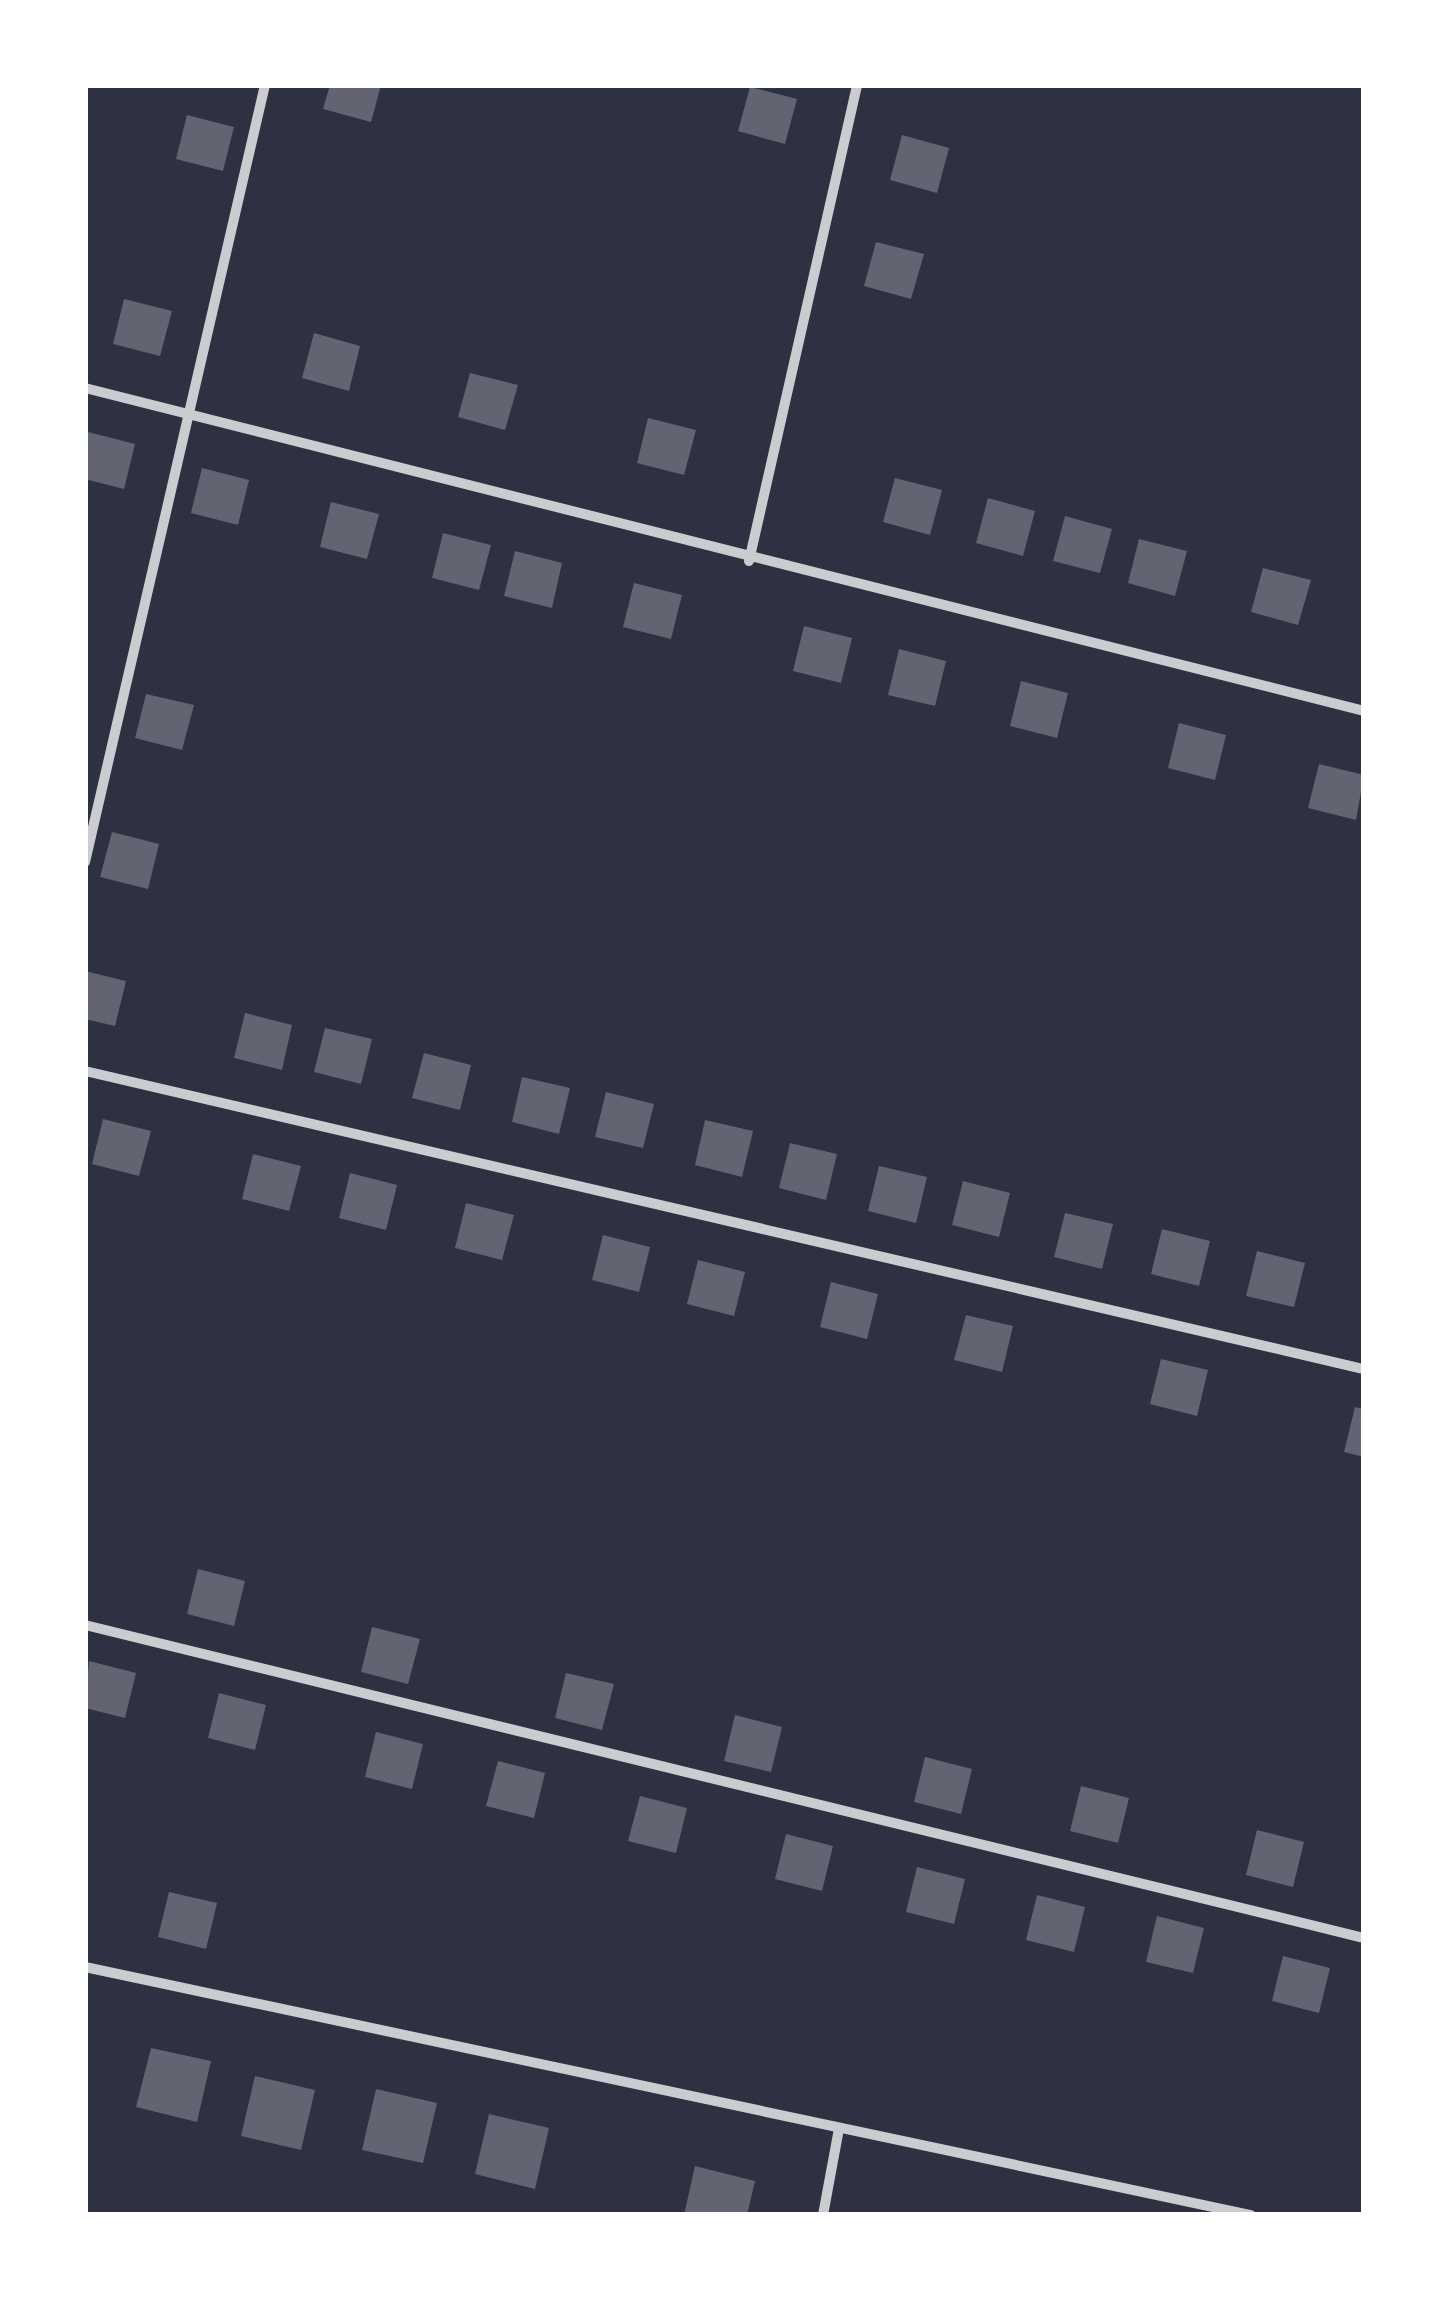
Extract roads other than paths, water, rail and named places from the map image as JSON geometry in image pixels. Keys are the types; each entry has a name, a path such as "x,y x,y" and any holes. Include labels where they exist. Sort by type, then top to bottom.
{"street":[{"path":"85,862 185,412 265,85"},
{"path":"749,561 858,85"},
{"path":"85,388 749,561 1364,711"},
{"path":"85,1072 1364,1369"},
{"path":"85,1625 1364,1938"},
{"path":"85,1967 1251,2215"},
{"path":"824,2215 839,2130"}]}
